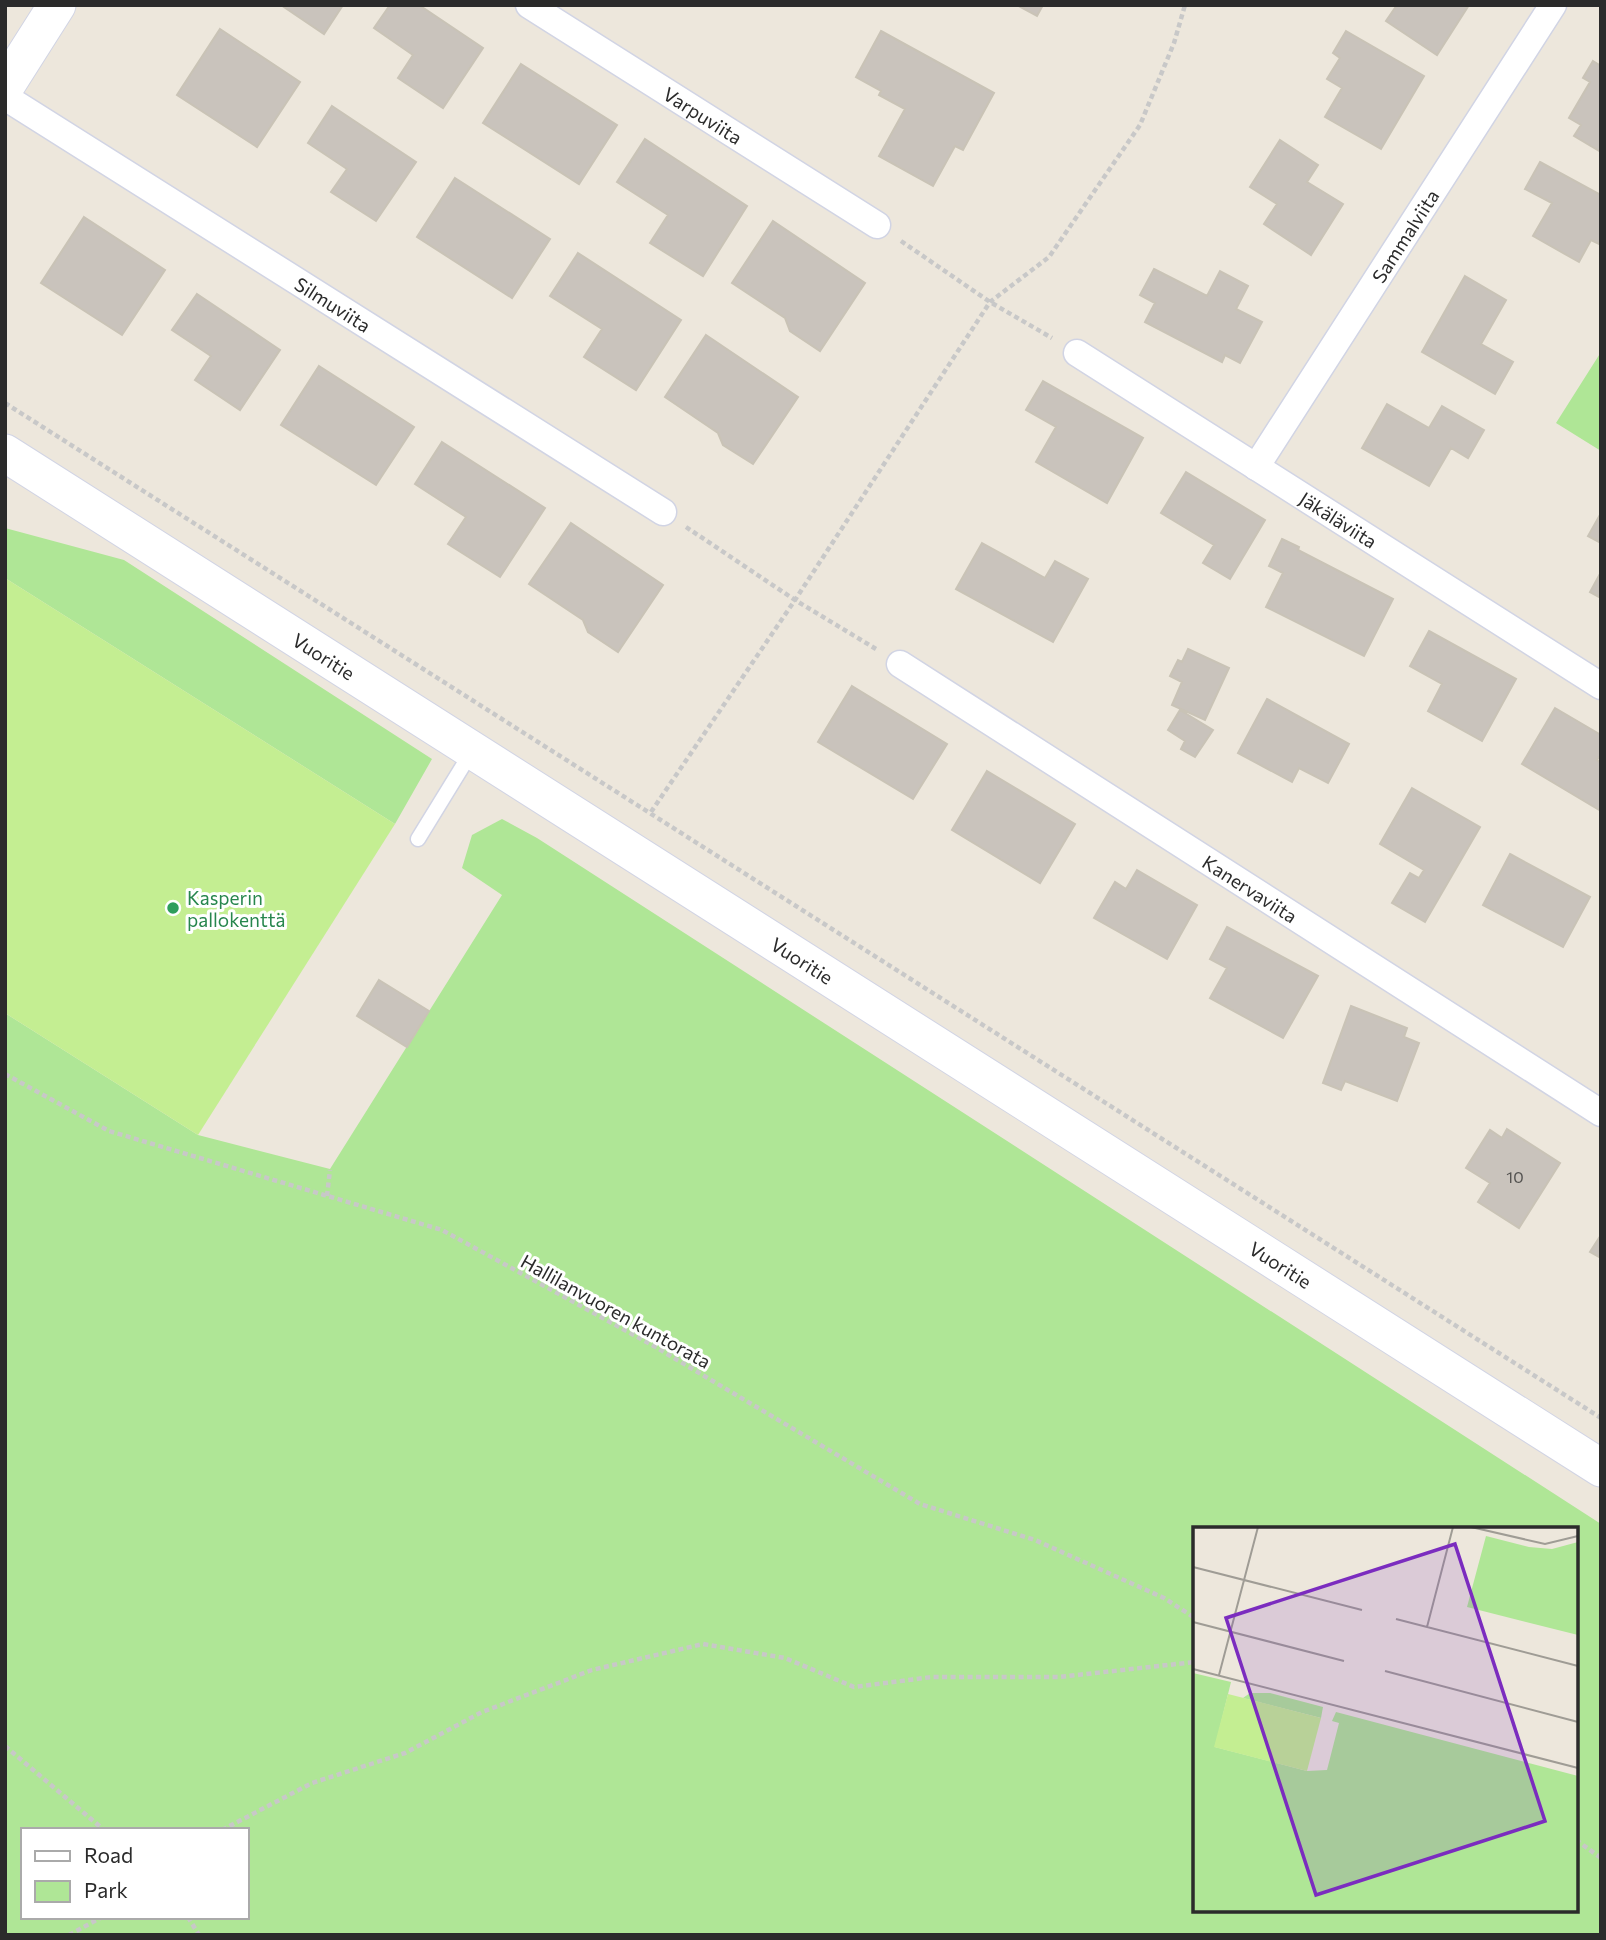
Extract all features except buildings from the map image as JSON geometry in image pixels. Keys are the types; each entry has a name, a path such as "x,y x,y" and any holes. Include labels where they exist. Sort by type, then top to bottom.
{"street":[{"path":"5,87 57,5"},
{"name":"Varpuviita","path":"529,5 877,225"},
{"name":"Sammalviita","path":"1256,467 1553,5"},
{"name":"Silmuviita","path":"5,97 663,512"},
{"name":"Jäkäläviita","path":"1077,353 1601,686"},
{"name":"Vuoritie","path":"5,453 1601,1468"},
{"name":"Kanervaviita","path":"900,664 1601,1113"}],"lane":[{"path":"418,839 473,750"}],"path":[{"path":"651,812 795,600 990,302 1049,257 1140,125 1174,43 1185,5"},
{"path":"877,225 990,302 1077,353"},
{"path":"5,403 1601,1418"},
{"path":"663,512 795,600 900,664"},
{"name":"Hallilanvuoren kuntorata","path":"5,1074 109,1131 442,1230 652,1345 920,1504 1035,1540 1164,1598 1193,1617"},
{"path":"327,1196 330,1170"},
{"path":"226,1828 312,1783 405,1753 482,1712 592,1670 703,1644 785,1658 854,1687 932,1677 1059,1677 1193,1662"},
{"path":"5,1746 102,1828"},
{"path":"1578,1841 1601,1858"},
{"path":"69,1935 98,1919"},
{"path":"189,1919 199,1935"}],"green space":[{"path":"1601,352 1601,451 1556,423"},
{"path":"5,528 124,560 432,759 395,824 5,578"},
{"name":"Kasperin pallokenttä","path":"5,578 395,824 198,1135 5,1013"},
{"path":"502,819 537,838 1601,1524 1601,1935 5,1935 5,1013 198,1135 330,1169 502,895 462,868 472,835"}],"place":[{"name":"Kasperin pallokenttä","path":"173,908"}]}
